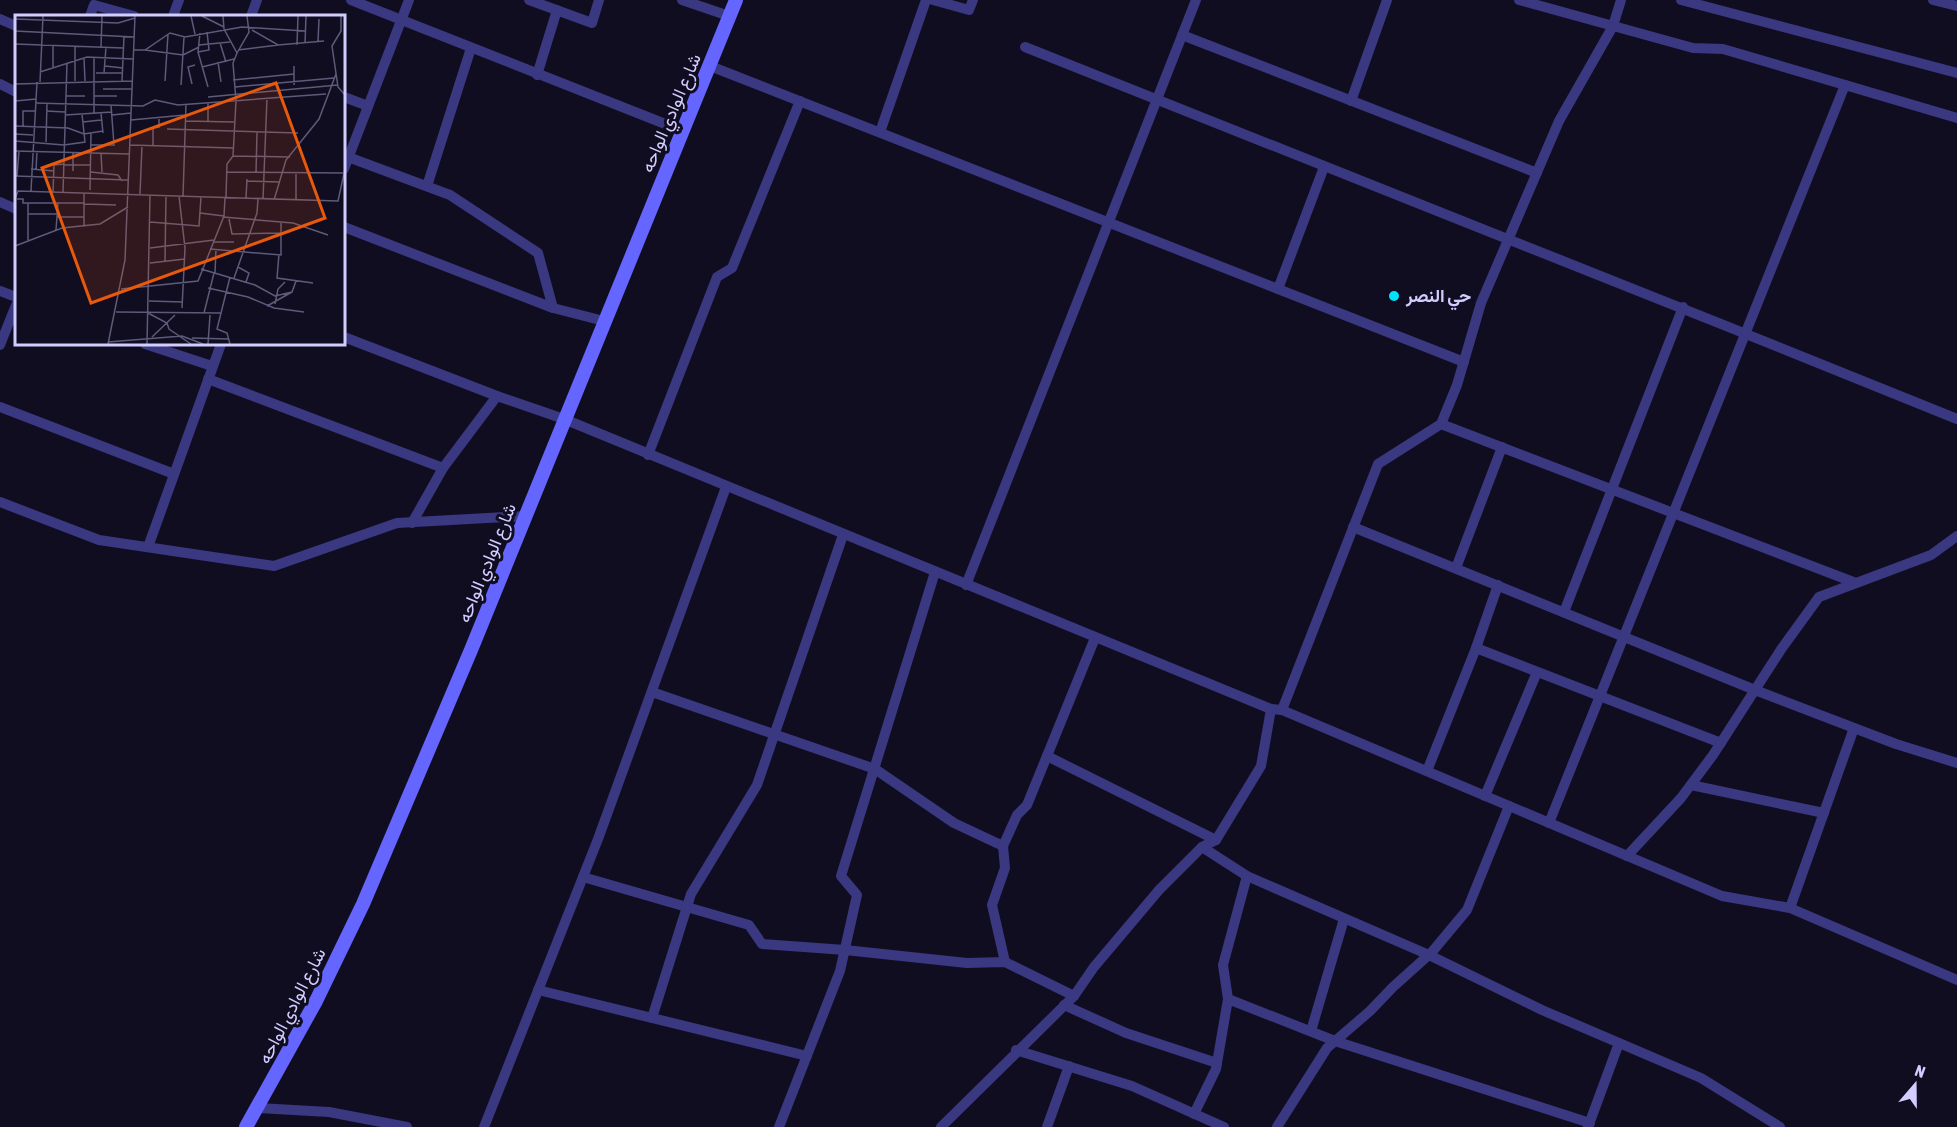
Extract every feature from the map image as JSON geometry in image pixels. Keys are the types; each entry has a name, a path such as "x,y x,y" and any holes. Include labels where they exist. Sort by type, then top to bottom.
{"main road":[{"name":"شارع الوادي الواحه","path":"246,1127 316,1001 363,904 416,782 736,0"}],"street":[{"path":"173,15 179,0"},
{"path":"251,15 257,0"},
{"path":"351,0 683,131"},
{"path":"345,166 409,0"},
{"path":"528,0 592,23 599,0"},
{"path":"682,0 729,16"},
{"path":"880,132 926,0"},
{"path":"933,0 969,10 973,0"},
{"path":"966,585 1196,0"},
{"path":"1351,101 1387,0"},
{"path":"1519,0 1693,48 1723,49 1957,118"},
{"path":"941,1127 1016,1050 1074,996 1159,890 1202,847 1216,840 1261,766 1276,710 1378,464 1441,424 1464,362 1481,303 1559,121 1613,26 1621,0"},
{"path":"1681,0 1957,73"},
{"path":"1933,0 1957,6"},
{"path":"90,15 94,5 130,15"},
{"path":"537,75 557,10"},
{"path":"0,19 15,26"},
{"path":"1182,35 1537,173"},
{"path":"1025,47 1508,240 1683,307 1957,419"},
{"path":"427,186 471,48"},
{"path":"710,66 1464,362"},
{"path":"0,84 15,92"},
{"path":"1549,823 1845,85"},
{"path":"345,97 368,106"},
{"path":"648,455 717,277 732,268 800,101"},
{"path":"348,158 450,195 538,253 553,308"},
{"path":"1278,289 1324,167"},
{"path":"0,202 15,208"},
{"path":"345,226 553,308 604,321"},
{"path":"0,291 15,297"},
{"path":"1564,612 1683,307"},
{"path":"0,345 15,308"},
{"path":"345,337 564,419 1095,638 1427,771 1722,896 1790,908 1957,980"},
{"path":"148,345 213,366"},
{"path":"148,547 220,345"},
{"path":"208,379 443,468"},
{"path":"412,524 443,468 498,396"},
{"path":"0,406 174,474"},
{"path":"1441,424 1856,583"},
{"path":"1456,568 1502,447"},
{"path":"484,1127 583,877 726,487"},
{"path":"0,502 99,540 274,566 397,523 412,524 525,516"},
{"path":"1353,527 1755,690 1896,744 1957,763"},
{"path":"652,1018 691,894 757,785 843,535"},
{"path":"1627,856 1691,785 1819,597 1931,555 1957,536"},
{"path":"779,1127 840,971 857,895 841,876 935,572"},
{"path":"1427,771 1476,648 1497,585"},
{"path":"1005,962 992,905 1005,868 1003,846 1017,815 1027,805 1095,638"},
{"path":"1476,648 1721,743"},
{"path":"1485,796 1537,672"},
{"path":"652,692 875,769 954,823 1003,846"},
{"path":"1790,908 1854,728"},
{"path":"1047,756 1216,840"},
{"path":"1691,785 1824,813"},
{"path":"1277,1127 1327,1048 1429,956 1467,910 1509,806"},
{"path":"1202,847 1247,876 1429,956 1542,1010 1701,1078 1780,1127"},
{"path":"1194,1113 1216,1069 1227,999 1223,965 1247,876"},
{"path":"583,877 749,925 762,944 967,963 1005,962 1074,996"},
{"path":"1311,1031 1344,919"},
{"path":"538,990 807,1056"},
{"path":"1227,999 1335,1041 1589,1125 1619,1043"},
{"path":"1064,1005 1126,1033 1217,1063"},
{"path":"1016,1050 1132,1086 1224,1127"},
{"path":"1047,1127 1069,1066"},
{"path":"258,1108 329,1112 407,1127"}],"place":[{"name":"حي النصر","path":"1394,296"}]}
